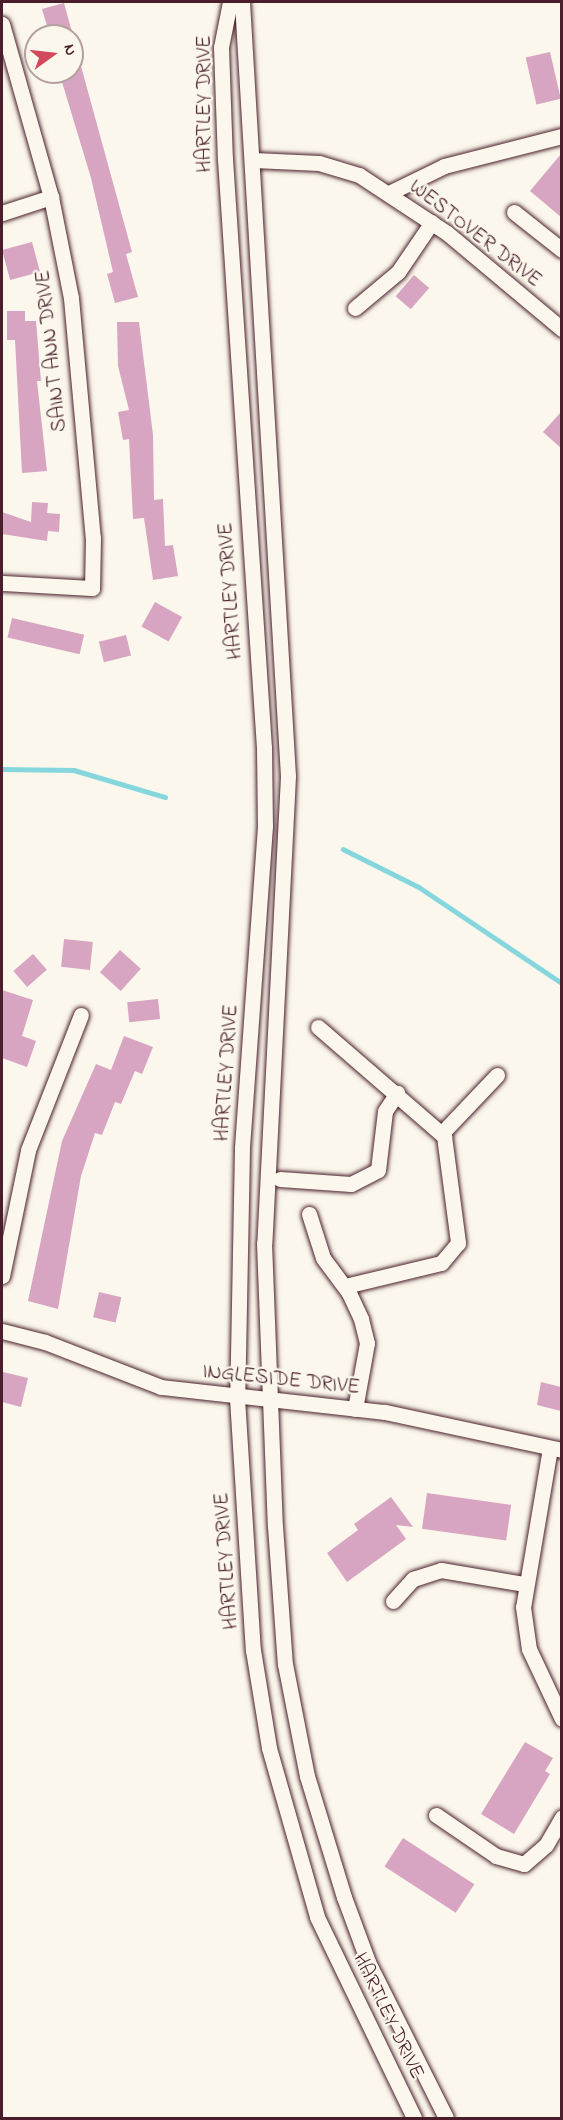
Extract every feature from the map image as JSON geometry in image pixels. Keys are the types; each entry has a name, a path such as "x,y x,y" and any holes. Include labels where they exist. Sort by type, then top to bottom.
{"street":[{"name":"HARTLEY DRIVE","path":"230,2 221,47 225,159 264,748 265,826 242,1148 237,1398 253,1650 269,1748 317,1917 414,2118"},
{"name":"HARTLEY DRIVE","path":"242,2 254,160 288,777 264,1244 285,1664 307,1776 368,1962 446,2118"},
{"name":"SAINT ANN DRIVE","path":"2,24 51,197 70,298 93,538 92,588 2,584"},
{"path":"388,193 444,166 561,136"},
{"name":"WESTOVER DRIVE","path":"254,160 319,163 359,175 432,222 561,329"},
{"path":"2,213 51,197"},
{"path":"514,212 561,250"},
{"path":"355,308 398,272 432,222"},
{"path":"2,1276 28,1150 81,1015"},
{"path":"318,1027 442,1133 458,1243 441,1263 345,1286"},
{"path":"442,1133 497,1075"},
{"path":"280,1179 351,1184 378,1170 385,1111 397,1093"},
{"path":"309,1214 322,1258 345,1286 367,1343 355,1409"},
{"name":"INGLESIDE DRIVE","path":"2,1331 45,1342 161,1387 237,1398 355,1409 556,1449"},
{"path":"556,1449 525,1584 529,1649 561,1719"},
{"path":"393,1600 413,1579 441,1570 525,1584"},
{"path":"436,1815 496,1856 524,1864 546,1845 561,1817"}],"building":[{"path":"64,3 70,24 46,24 42,9"},
{"path":"550,52 561,99 536,104 526,58"},
{"path":"84,77 132,252 126,254 138,297 115,303 107,274 113,272 91,178 63,84 84,84"},
{"path":"561,154 561,217 530,191"},
{"path":"32,242 40,272 10,280 2,250"},
{"path":"414,275 429,288 411,309 396,296"},
{"path":"7,311 25,311 25,321 36,321 41,381 37,381 47,471 22,473 15,340 7,340"},
{"path":"117,322 139,322 153,435 154,500 163,499 165,546 173,545 178,576 153,580 144,518 133,519 129,439 123,440 118,412 129,410 118,366"},
{"path":"561,412 561,448 543,432"},
{"path":"32,502 48,503 47,513 60,514 59,532 48,531 47,541 2,534 2,512 31,522"},
{"path":"155,602 182,617 169,642 141,626"},
{"path":"12,618 84,635 80,654 8,637"},
{"path":"126,635 131,655 104,662 99,642"},
{"path":"64,939 93,942 90,970 61,967"},
{"path":"120,950 141,969 121,991 100,972"},
{"path":"33,954 47,970 27,987 13,971"},
{"path":"2,990 33,1000 22,1036 36,1041 27,1067 2,1058"},
{"path":"158,999 160,1019 129,1022 127,1002"},
{"path":"124,1036 153,1047 142,1074 135,1071 121,1104 115,1102 102,1135 95,1133 81,1176 58,1309 28,1301 62,1141 96,1064 111,1070"},
{"path":"99,1292 121,1297 116,1323 93,1317"},
{"path":"3,1372 28,1378 21,1407 2,1402"},
{"path":"541,1382 561,1387 561,1411 537,1405"},
{"path":"427,1493 511,1505 506,1540 422,1529"},
{"path":"391,1497 413,1527 396,1525 406,1539 347,1582 327,1553 358,1530 354,1524"},
{"path":"525,1742 553,1758 545,1771 550,1774 514,1834 481,1814"},
{"path":"403,1838 474,1884 456,1913 384,1867"}],"waterway":[{"path":"2,769 74,770 165,797"},
{"path":"343,849 419,887 562,983"}]}
